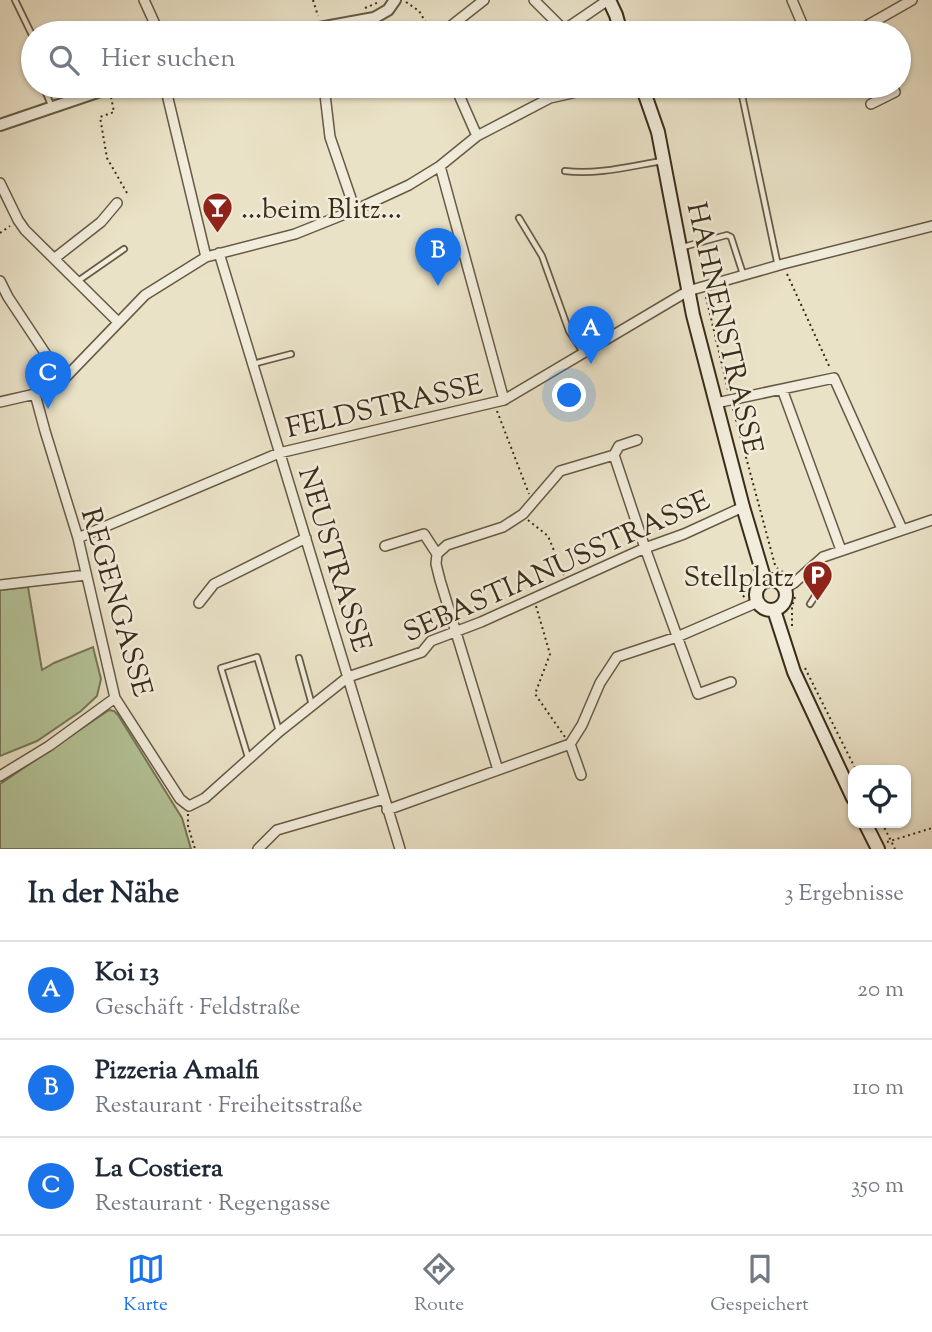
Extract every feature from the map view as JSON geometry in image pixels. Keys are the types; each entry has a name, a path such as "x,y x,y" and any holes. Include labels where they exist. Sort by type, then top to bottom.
{"main road":[{"path":"609,0 618,21"},
{"name":"HAHNENSTRASSE","path":"646,98 658,132 688,291 743,507 765,581"},
{"path":"765,581 776,581 790,586 783,604 774,610 765,608 758,602 756,592 765,581"},
{"path":"774,610 794,672 848,787"},
{"path":"867,828 877,848"}],"street":[{"path":"144,0 154,21"},
{"path":"457,21 484,0"},
{"path":"534,0 554,21"},
{"path":"580,21 609,0"},
{"path":"792,0 801,21"},
{"path":"881,21 912,0"},
{"path":"361,21 374,18 400,1"},
{"path":"0,125 81,98"},
{"path":"168,98 206,257"},
{"path":"325,98 330,137 355,210"},
{"path":"460,98 477,136"},
{"path":"0,402 35,394 63,380 145,295 206,257 295,234 355,210 409,185 440,166 477,136 551,98"},
{"path":"871,104 883,98"},
{"path":"440,166 499,402"},
{"path":"0,183 25,230 118,322"},
{"path":"55,258 101,222 117,203"},
{"name":"FELDSTRASSE","path":"78,538 279,453 499,402 688,291 932,226"},
{"name":"NEUSTRASSE","path":"219,253 400,849"},
{"path":"0,281 63,380"},
{"path":"716,403 834,377 902,529"},
{"name":"HAHNENSTRASSE","path":"782,389 841,550"},
{"name":"REGENGASSE","path":"35,394 78,538 115,698 180,799 189,806"},
{"path":"437,554 447,545 503,527 523,514 560,471 614,455 619,446 637,440"},
{"path":"614,455 698,694 731,682"},
{"name":"SEBASTIANUSSTRASSE","path":"189,806 205,798 348,677 422,652 431,641 743,507"},
{"path":"790,586 823,557 932,520"},
{"path":"385,546 424,534 437,554 436,564 498,769"},
{"path":"199,603 215,584 306,538"},
{"path":"0,585 86,575"},
{"path":"387,810 570,744 582,725 600,683 617,657 677,637 758,602"},
{"path":"0,776 49,746 115,698"},
{"path":"570,744 581,775"},
{"path":"258,849 277,830 384,799"}],"lane":[{"path":"15,0 25,21"},
{"path":"49,98 52,108"},
{"path":"743,98 780,265"},
{"path":"565,171 579,173 619,169 663,160"},
{"path":"519,218 542,256 569,331 584,353"},
{"path":"680,248 727,235 731,237 744,275"},
{"path":"78,281 124,249"},
{"path":"252,364 292,354"},
{"path":"810,604 820,587 818,574 813,566"},
{"path":"248,760 221,668 257,657 280,732"},
{"path":"299,658 312,705"}],"path":[{"path":"313,0 318,16"},
{"path":"366,8 383,0"},
{"path":"400,1 419,11 425,21"},
{"path":"113,98 114,112 100,117 107,158 127,193 117,203"},
{"path":"0,233 19,220"},
{"path":"780,265 834,377"},
{"path":"704,287 730,400 775,565 790,577 790,586 797,590 792,606 793,631"},
{"path":"499,402 533,503"},
{"path":"523,514 548,536 567,583"},
{"path":"534,599 551,654 535,694 570,744"},
{"path":"802,662 854,765"},
{"path":"189,806 188,826 195,849"},
{"path":"884,828 895,849"},
{"path":"877,848 890,840 932,828"}],"green space":[{"path":"28,587 42,670 93,647 101,679 97,696 81,711 37,741 0,756 0,590"},
{"path":"109,710 118,715 182,818 191,849 0,849 0,784"}],"place":[{"name":"...beim Blitz...","path":"218,235"},
{"name":"Pizzeria Amalfi","path":"438,286"},
{"name":"Koi 13","path":"591,364"},
{"name":"La Costiera","path":"48,409"},
{"name":"Stellplatz","path":"817,603"}]}
